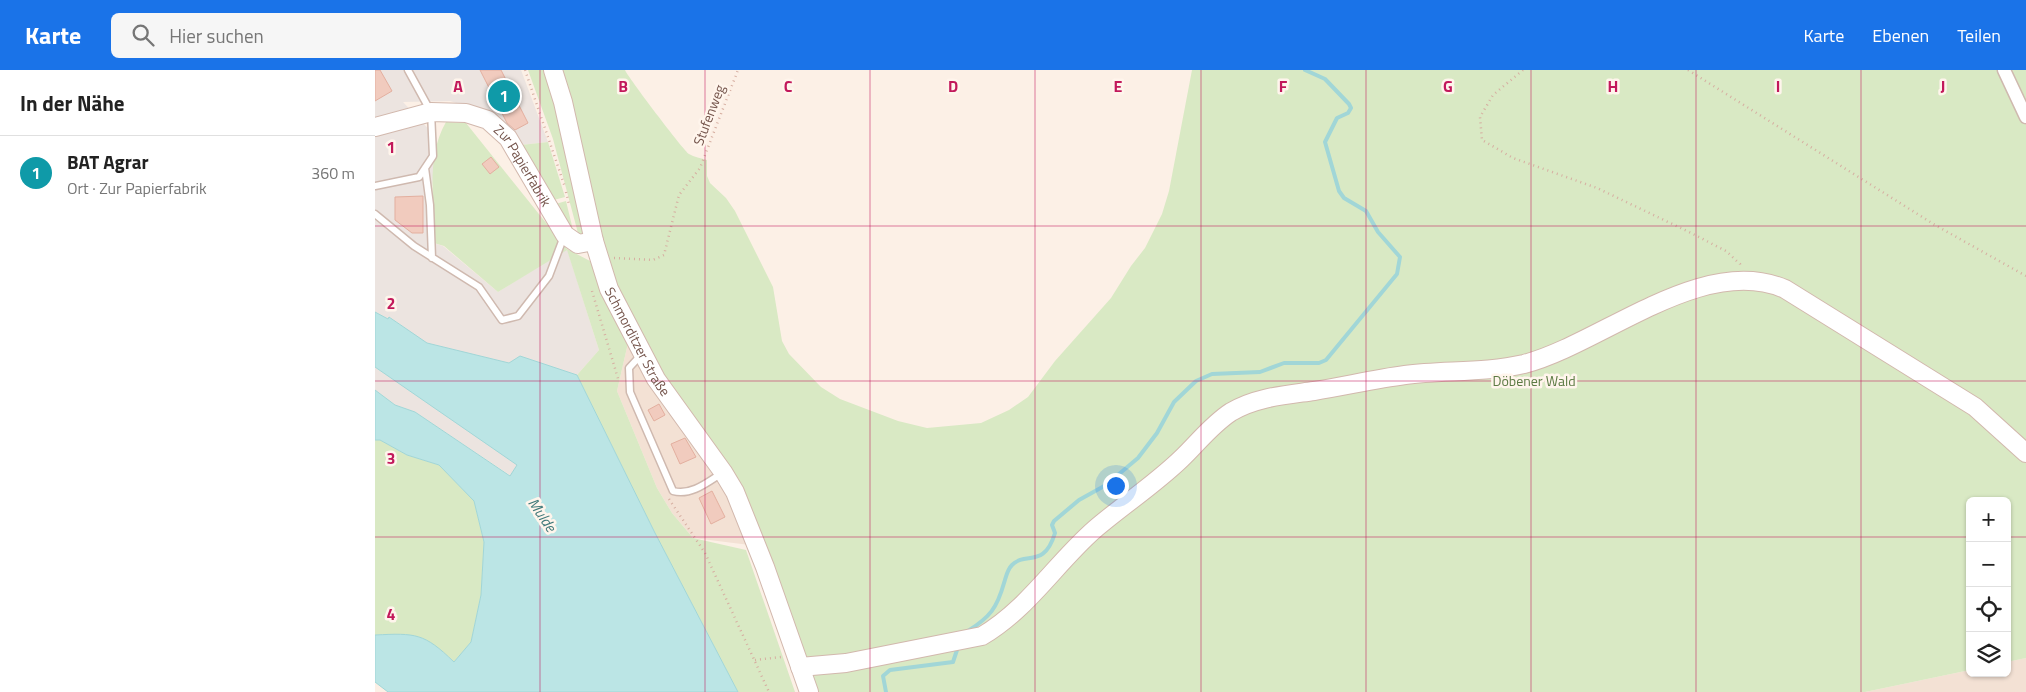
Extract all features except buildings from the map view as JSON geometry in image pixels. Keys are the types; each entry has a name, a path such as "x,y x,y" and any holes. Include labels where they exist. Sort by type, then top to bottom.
{"street":[{"name":"Schmorditzer Straße","path":"553,70 563,102 596,249 618,310 672,402 723,472 744,511 809,692"},
{"path":"2004,70 2026,117"},
{"name":"Zur Papierfabrik","path":"375,127 431,112 466,113 487,120 508,138 565,235"},
{"path":"565,235 578,244 596,249"},
{"path":"798,660 846,663 983,636 999,626 1095,529 1148,489 1221,419 1247,404 1273,397 1406,375 1481,370 1524,364 1639,312 1704,287 1743,279 1767,282 1785,289 1897,356 1975,407 2026,453"}],"lane":[{"path":"375,186 419,177 433,156 431,112 408,70"},
{"path":"425,168 431,205 432,258"},
{"path":"375,214 414,246 479,287 503,320 518,316 549,276 565,235"},
{"path":"642,353 629,368 629,392 673,491 683,494 708,483 723,472"}],"path":[{"path":"525,70 550,137 567,198"},
{"name":"Stufenweg","path":"596,249 637,261 653,260 665,255 679,195 700,168 738,70"},
{"path":"1523,70 1493,95 1480,117 1482,140 1513,158 1597,188 1726,251 1740,264 1743,279"},
{"path":"1688,70 1935,225 2026,276"},
{"path":"769,692 755,660 798,660"}],"shaded area":[{"path":"375,70 521,70 548,142 521,145 494,115 450,101 403,102 437,138 432,187 434,243 443,246 498,292 567,249 599,350 577,375 520,356 509,363 426,343 390,317 388,319 375,312"},
{"path":"628,343 643,353 758,546 693,538 672,513 657,488 617,391"},
{"path":"375,367 517,464 511,476 415,412 395,405 375,390"},
{"path":"2026,658 2026,692 1865,692 1966,671 1966,677 2011,677 2011,661"}],"green space":[{"path":"528,70 543,70 553,100 585,236 579,237 553,139"},
{"name":"Döbener Wald","path":"560,70 625,70 685,150 691,155 707,160 707,176 710,183 726,198 735,211 773,287 782,341 789,354 821,387 840,399 898,421 927,428 981,423 1009,410 1028,397 1055,361 1111,298 1145,248 1162,214 1169,191 1192,70 2000,70 2026,125 2026,658 2011,661 2011,497 1966,497 1966,671 1865,692 816,692 771,565 631,320 606,262"},
{"path":"2008,70 2026,70 2026,109"},
{"path":"446,122 466,123 567,249 592,262 628,343 617,391 657,488 672,513 693,538 746,550 795,692 738,692 655,533 577,375 599,350 567,250 498,292 444,246 434,243 433,166 439,136"},
{"path":"548,142 565,197 550,201 521,145"},
{"path":"566,201 573,230 552,205"},
{"path":"375,440 380,440 407,455 439,465 474,501 484,542 481,595 471,642 454,662 435,646 418,637 400,634 375,635"}],"water":[{"name":"Mulde","path":"375,312 388,319 389,317 427,343 509,363 520,356 577,375 655,533 738,692 388,692 375,682 375,635 400,634 419,637 435,645 454,662 471,642 481,595 484,542 474,501 439,465 407,455 380,440 375,440 375,390 395,405 415,412 510,476 517,465 375,367"}],"waterway":[{"path":"968,631 992,611 999,599 1012,565 1017,561 1035,557 1046,551 1055,533 1052,525 1054,521 1079,500 1106,485 1138,458 1157,433 1174,402 1196,381 1212,374 1260,372 1284,363 1319,363 1326,360 1397,274 1400,257 1378,232 1366,211 1344,198 1339,191 1325,142 1337,118 1348,113 1351,108 1325,79 1305,70"},
{"path":"886,692 883,676 890,670 953,662 958,647"}],"place":[{"name":"BAT Agrar","path":"504,96"}]}
